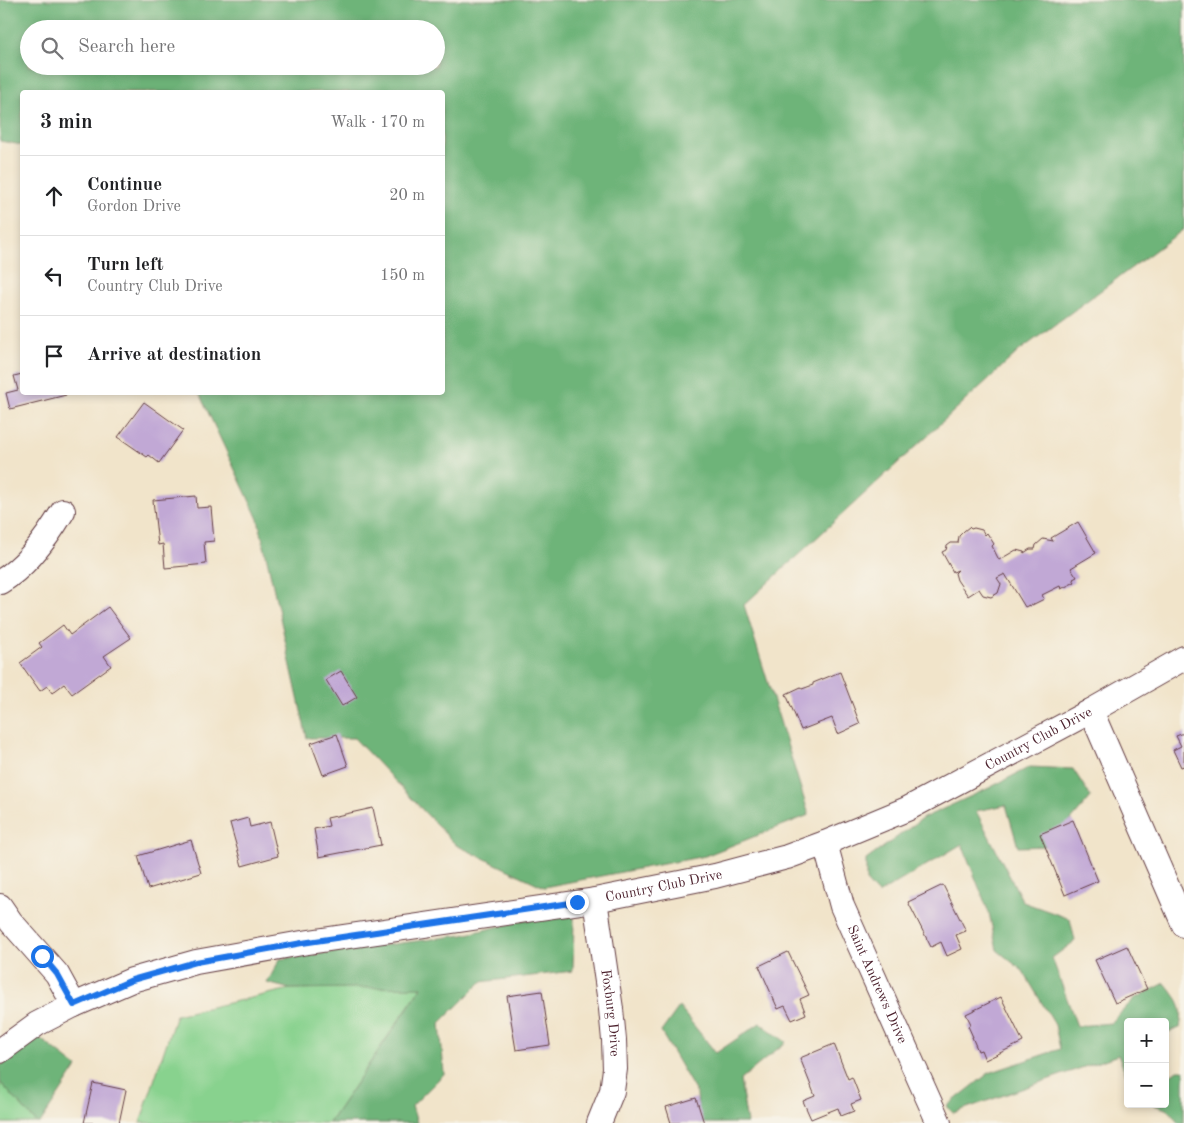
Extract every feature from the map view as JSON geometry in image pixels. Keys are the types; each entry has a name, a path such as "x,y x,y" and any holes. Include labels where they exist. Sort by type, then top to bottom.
{"street":[{"path":"0,582 11,576 34,552 52,530 63,511"},
{"name":"Country Club Drive","path":"0,1051 37,1024 74,1005 132,980 196,962 302,943 595,900 715,876 787,857 906,809 1091,711 1184,658"},
{"path":"1091,711 1184,925"},
{"name":"Saint Andrews Drive","path":"825,843 842,906 939,1123"},
{"name":"Foxburg Drive","path":"595,900 612,1008 614,1059 612,1091 599,1123"},
{"path":"0,906 11,922 57,974 74,1005"}],"green space":[{"path":"0,0 1184,0 1184,229 1019,351 744,605 809,815 705,856 544,887 456,845 354,738 307,738 258,519 200,395 445,395 445,90 20,90 20,145 0,141"},
{"path":"1030,767 1073,769 1091,797 1049,846 1018,847 1006,805 976,811 1023,902 1070,919 1075,941 1052,958 1077,1026 1111,1023 1134,999 1165,983 1174,994 1181,1008 1180,1028 1169,1032 1169,1018 1124,1018 1124,1069 1118,1055 953,1113 947,1106 989,1073 1060,1049 1055,1025 1023,971 997,950 989,913 962,844 878,894 866,881 866,860 923,818"},
{"path":"574,916 573,971 481,982 440,1023 444,1074 412,1106 417,1123 329,1123 422,987 290,989 267,983 280,959 463,935 526,920"},
{"path":"422,986 329,1123 140,1123 176,1015 290,989"},
{"path":"679,1007 716,1053 760,1023 786,1042 740,1080 747,1123 699,1123 697,1094 661,1032"},
{"path":"37,1036 77,1067 40,1123 37,1123 0,1082 0,1066"},
{"path":"1177,1070 1184,1070 1184,1123 1178,1123 1169,1110 1163,1108 1169,1108 1169,1076"},
{"path":"0,1082 37,1123 0,1123"}],"building":[{"path":"20,374 20,395 66,395 10,409 6,393 18,390 14,376"},
{"path":"144,402 183,430 159,463 118,437"},
{"path":"196,496 197,508 211,507 214,541 204,542 206,564 165,568 163,544 158,545 153,500"},
{"path":"1078,522 1096,553 1071,568 1077,577 1073,579 1075,582 1061,589 1060,586 1042,595 1044,599 1030,606 1025,607 1005,574 997,578 1001,584 998,593 991,597 983,595 979,589 968,596 957,580 955,573 958,570 953,572 942,552 951,543 958,543 959,536 969,527 982,530 985,535 987,533 994,544 992,546 999,560 1016,550 1024,553 1030,549 1035,549 1036,545 1043,539 1053,541 1051,538"},
{"path":"108,607 131,638 104,656 111,666 72,694 64,684 52,693 47,686 40,691 20,663 42,647 39,643 63,625 70,635"},
{"path":"341,671 357,697 342,706 326,680"},
{"path":"840,672 860,724 838,734 832,718 801,730 786,694 801,687 802,689 813,685 813,683"},
{"path":"1184,733 1184,766 1181,767 1173,750 1181,746 1176,736"},
{"path":"337,734 348,766 323,775 311,743"},
{"path":"373,808 381,845 319,857 314,829 329,826 327,818"},
{"path":"248,818 250,827 270,822 278,856 242,866 230,823"},
{"path":"1073,820 1098,881 1065,895 1040,834"},
{"path":"191,840 201,873 148,889 138,856"},
{"path":"943,885 966,931 956,935 962,949 947,956 941,942 931,947 908,902"},
{"path":"1127,946 1147,989 1115,1003 1095,960"},
{"path":"788,952 809,995 800,999 806,1014 792,1020 785,1006 778,1009 759,966"},
{"path":"542,991 550,1045 516,1050 507,996"},
{"path":"1001,997 1023,1042 985,1060 981,1050 978,1051 972,1037 968,1026 971,1024 966,1014"},
{"path":"834,1044 848,1079 852,1077 861,1100 851,1104 854,1111 841,1116 838,1108 811,1119 803,1101 815,1096 800,1058"},
{"path":"93,1083 126,1090 119,1123 84,1123"},
{"path":"696,1098 704,1123 671,1123 666,1107"}],"route":[{"path":"42,956 57,974 74,1005 132,980 196,962 302,943 577,902"}]}
